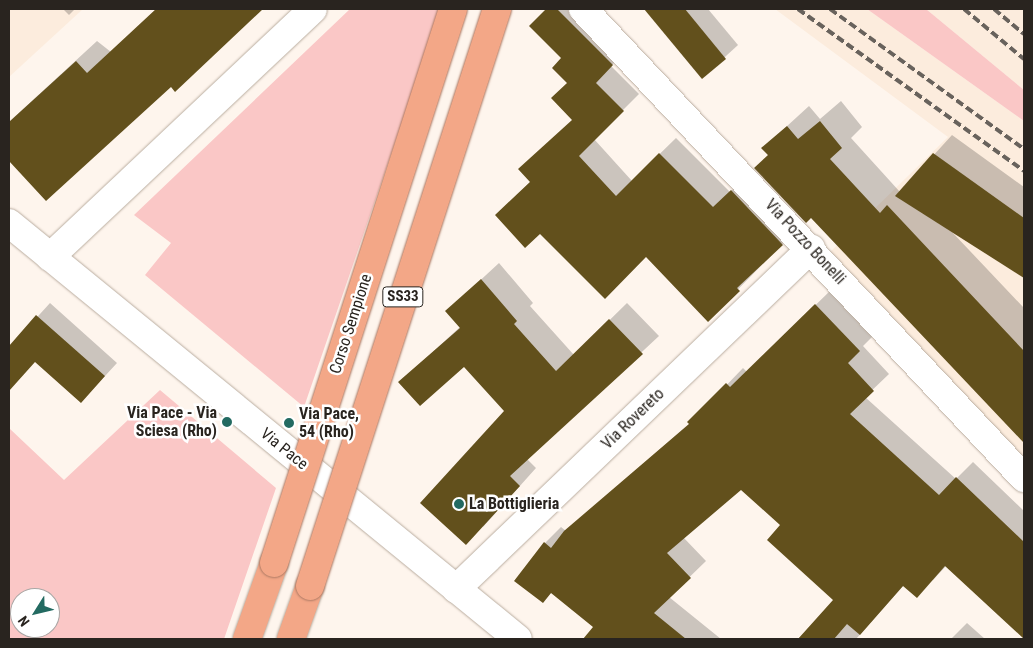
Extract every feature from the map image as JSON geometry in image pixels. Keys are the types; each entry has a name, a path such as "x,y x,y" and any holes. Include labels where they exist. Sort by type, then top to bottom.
{"highway":[{"name":"Corso Sempione","path":"247,639 274,563 453,9"},
{"name":"SS33","path":"291,639 310,586 497,9"}],"street":[{"path":"50,257 313,9"},
{"name":"Via Pozzo Bonelli","path":"583,9 811,248 1024,478"},
{"name":"Via Pace","path":"9,223 518,639"},
{"name":"Via Rovereto","path":"456,589 811,248"}],"shaded area":[{"path":"9,9 83,9 9,77"},
{"path":"350,9 441,9 304,407 145,275 171,243 134,215"},
{"path":"775,9 867,9 1024,121 1024,463 827,255 948,137"},
{"path":"867,9 926,9 1024,90 1024,121"},
{"path":"926,9 1024,9 1024,90"},
{"path":"160,390 276,488 224,639 9,639 9,428 64,480"}],"building":[{"path":"156,9 263,9 175,92 171,87 46,201 9,161 9,122 76,61 87,73"},
{"path":"546,9 557,9 613,65 596,83 624,111 579,156 616,196 659,153 713,207 731,190 783,245 737,288 740,291 708,322 646,257 605,299 540,234 525,248 495,215 530,182 518,169 572,120 551,98 567,83 552,68 561,58 529,26"},
{"path":"644,9 685,9 726,59 702,79"},
{"path":"820,121 842,148 830,159 880,213 887,205 1024,351 1024,443 811,218 806,223 754,168 768,155 761,148 787,126 798,139"},
{"path":"933,153 1024,218 1024,278 895,196"},
{"path":"481,279 517,321 514,324 556,371 609,319 643,354 510,476 520,486 466,545 420,503 504,411 464,367 420,406 398,382 460,328 445,311"},
{"path":"815,304 860,351 848,363 874,391 850,414 939,495 956,477 1024,542 1024,639 945,566 917,598 903,586 860,635 847,624 834,639 798,639 833,600 767,540 780,525 741,490 667,553 691,578 654,613 686,639 583,639 593,627 551,593 543,603 514,581 544,542 551,548 564,531 689,424 687,422 726,383 730,387"},
{"path":"36,315 105,376 81,403 35,362 9,391 9,346"}],"railway":[{"path":"798,9 1024,171"},
{"path":"830,9 1024,149"},
{"path":"964,9 1024,59"},
{"path":"994,9 1024,34"}],"place":[{"name":"Via Pace - Via Sciesa (Rho)","path":"227,422"},
{"name":"Via Pace, 54 (Rho)","path":"289,423"},
{"name":"La Bottiglieria","path":"459,504"}]}
